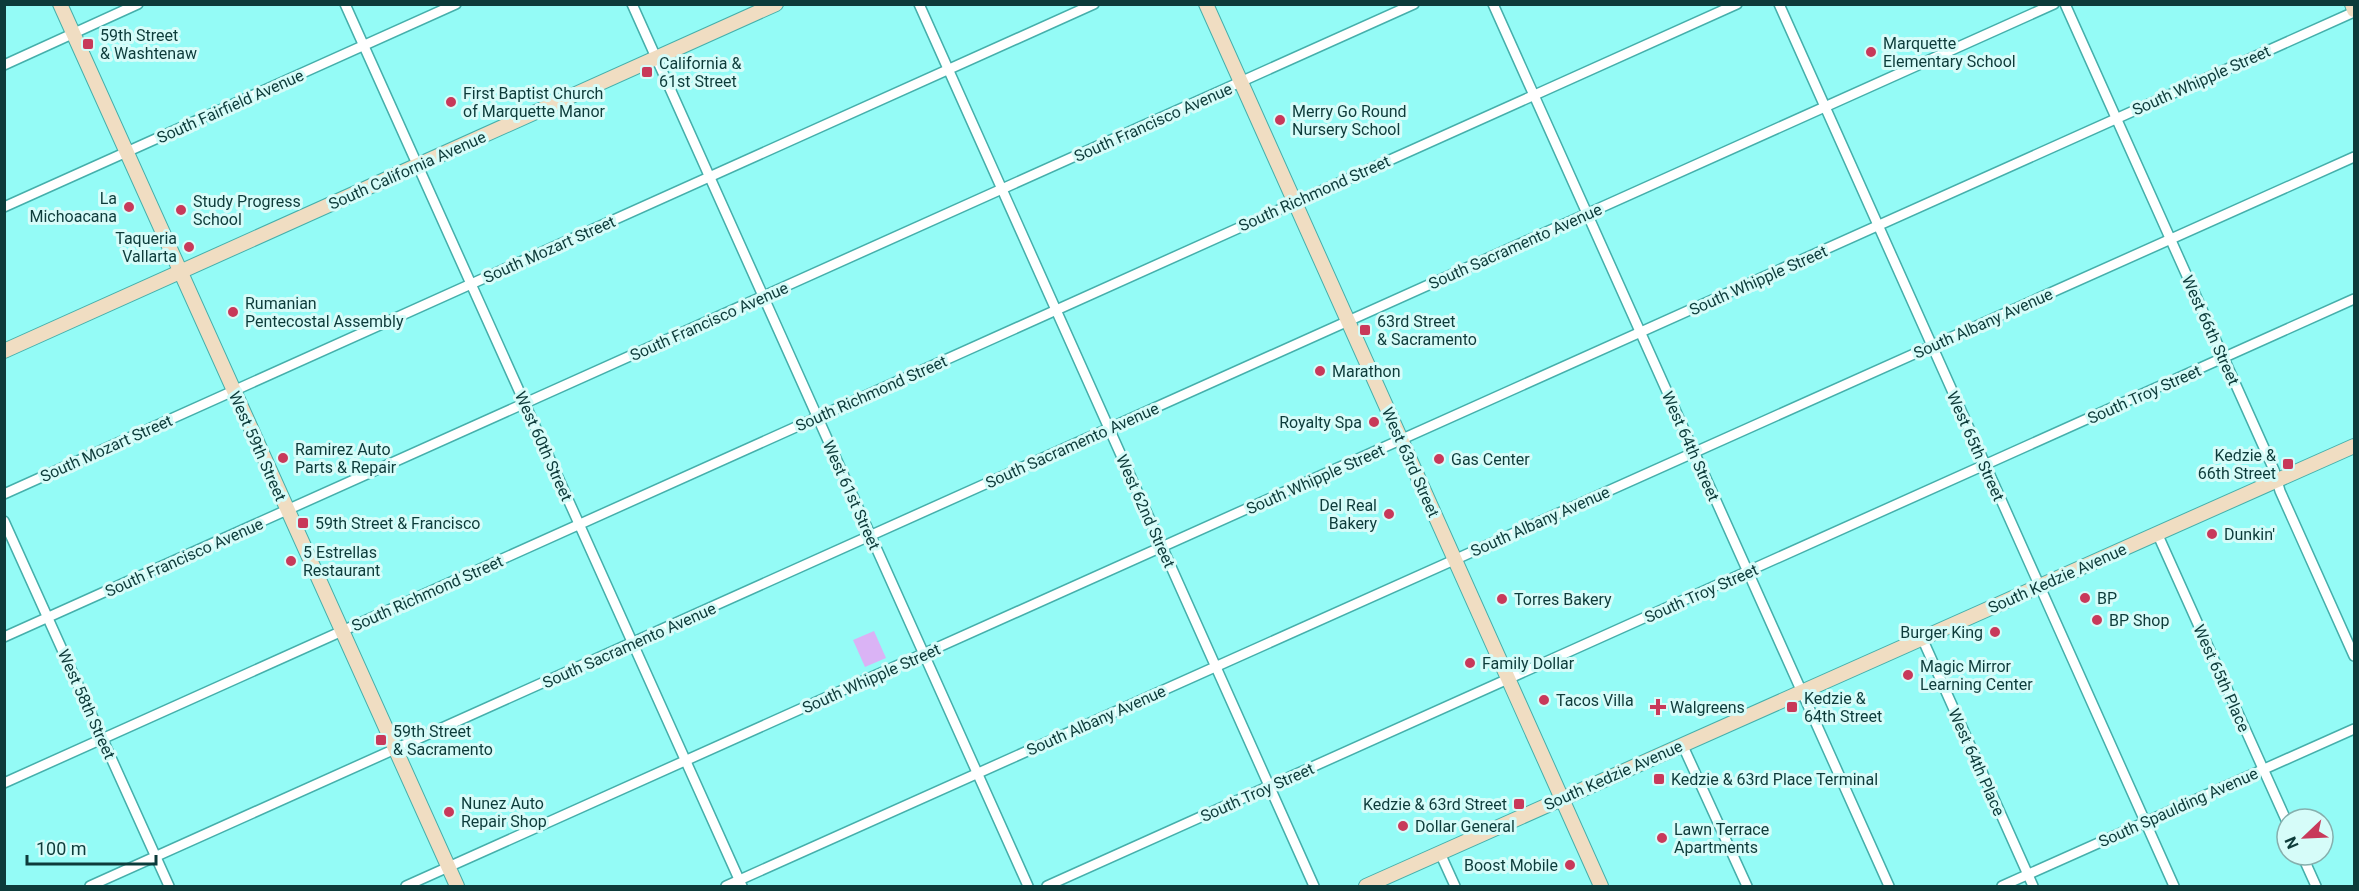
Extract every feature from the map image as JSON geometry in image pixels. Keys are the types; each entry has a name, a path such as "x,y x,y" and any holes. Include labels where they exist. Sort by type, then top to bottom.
{"main road":[{"name":"West 59th Street","path":"60,4 457,886"},
{"name":"South California Avenue","path":"4,351 776,4"},
{"name":"West 63rd Street","path":"1206,4 1601,886"},
{"path":"2352,4 2355,11"},
{"name":"South Kedzie Avenue","path":"1366,886 2355,446"}],"street":[{"path":"4,65 138,4"},
{"name":"West 60th Street","path":"345,4 741,883"},
{"name":"South Fairfield Avenue","path":"4,207 456,4"},
{"name":"West 61st Street","path":"632,4 1028,886"},
{"name":"West 62nd Street","path":"919,4 1314,886"},
{"name":"South Mozart Street","path":"4,494 1094,4"},
{"name":"South Francisco Avenue","path":"4,637 1414,4"},
{"name":"West 64th Street","path":"1493,4 1889,886"},
{"name":"South Richmond Street","path":"4,783 1737,4"},
{"name":"West 65th Street","path":"1779,4 2174,886"},
{"name":"South Sacramento Avenue","path":"90,886 2054,4"},
{"name":"West 66th Street","path":"2065,4 2355,656"},
{"name":"South Whipple Street","path":"406,886 2355,11"},
{"name":"South Albany Avenue","path":"726,886 741,883 977,773 2355,157"},
{"name":"South Troy Street","path":"1047,886 2355,299"},
{"name":"West 58th Street","path":"4,521 169,886"},
{"name":"West 65th Place","path":"2157,533 2280,807"},
{"name":"West 64th Place","path":"1922,638 2032,886"},
{"name":"South Spaulding Avenue","path":"2002,886 2355,729"},
{"path":"1682,744 1747,886"},
{"path":"1440,853 1455,886"},
{"path":"2307,867 2316,886"}],"shaded area":[{"path":"874,631 886,658 865,667 853,640"}],"place":[{"name":"59th Street & Washtenaw","path":"88,44"},
{"name":"Marquette Elementary School","path":"1871,52"},
{"name":"California & 61st Street","path":"647,72"},
{"name":"First Baptist Church of Marquette Manor","path":"451,102"},
{"name":"Merry Go Round Nursery School","path":"1280,120"},
{"name":"La Michoacana","path":"129,207"},
{"name":"Study Progress School","path":"181,210"},
{"name":"Taqueria Vallarta","path":"189,247"},
{"name":"Rumanian Pentecostal Assembly","path":"233,312"},
{"name":"63rd Street & Sacramento","path":"1365,330"},
{"name":"Marathon","path":"1320,371"},
{"name":"Royalty Spa","path":"1374,422"},
{"name":"Ramirez Auto Parts & Repair","path":"283,458"},
{"name":"Gas Center","path":"1439,459"},
{"name":"Kedzie & 66th Street","path":"2288,464"},
{"name":"Del Real Bakery","path":"1389,514"},
{"name":"59th Street & Francisco","path":"303,523"},
{"name":"Dunkin'","path":"2212,534"},
{"name":"5 Estrellas Restaurant","path":"291,561"},
{"name":"BP","path":"2085,598"},
{"name":"Torres Bakery","path":"1502,599"},
{"name":"BP Shop","path":"2097,620"},
{"name":"Burger King","path":"1995,632"},
{"name":"Family Dollar","path":"1470,663"},
{"name":"Magic Mirror Learning Center","path":"1908,675"},
{"name":"Tacos Villa","path":"1544,700"},
{"name":"Walgreens","path":"1658,707"},
{"name":"Kedzie & 64th Street","path":"1792,707"},
{"name":"59th Street & Sacramento","path":"381,740"},
{"name":"Kedzie & 63rd Place Terminal","path":"1659,779"},
{"name":"Kedzie & 63rd Street","path":"1519,804"},
{"name":"Nunez Auto Repair Shop","path":"449,812"},
{"name":"Dollar General","path":"1403,826"},
{"name":"Lawn Terrace Apartments","path":"1662,838"},
{"name":"Boost Mobile","path":"1570,865"}]}
